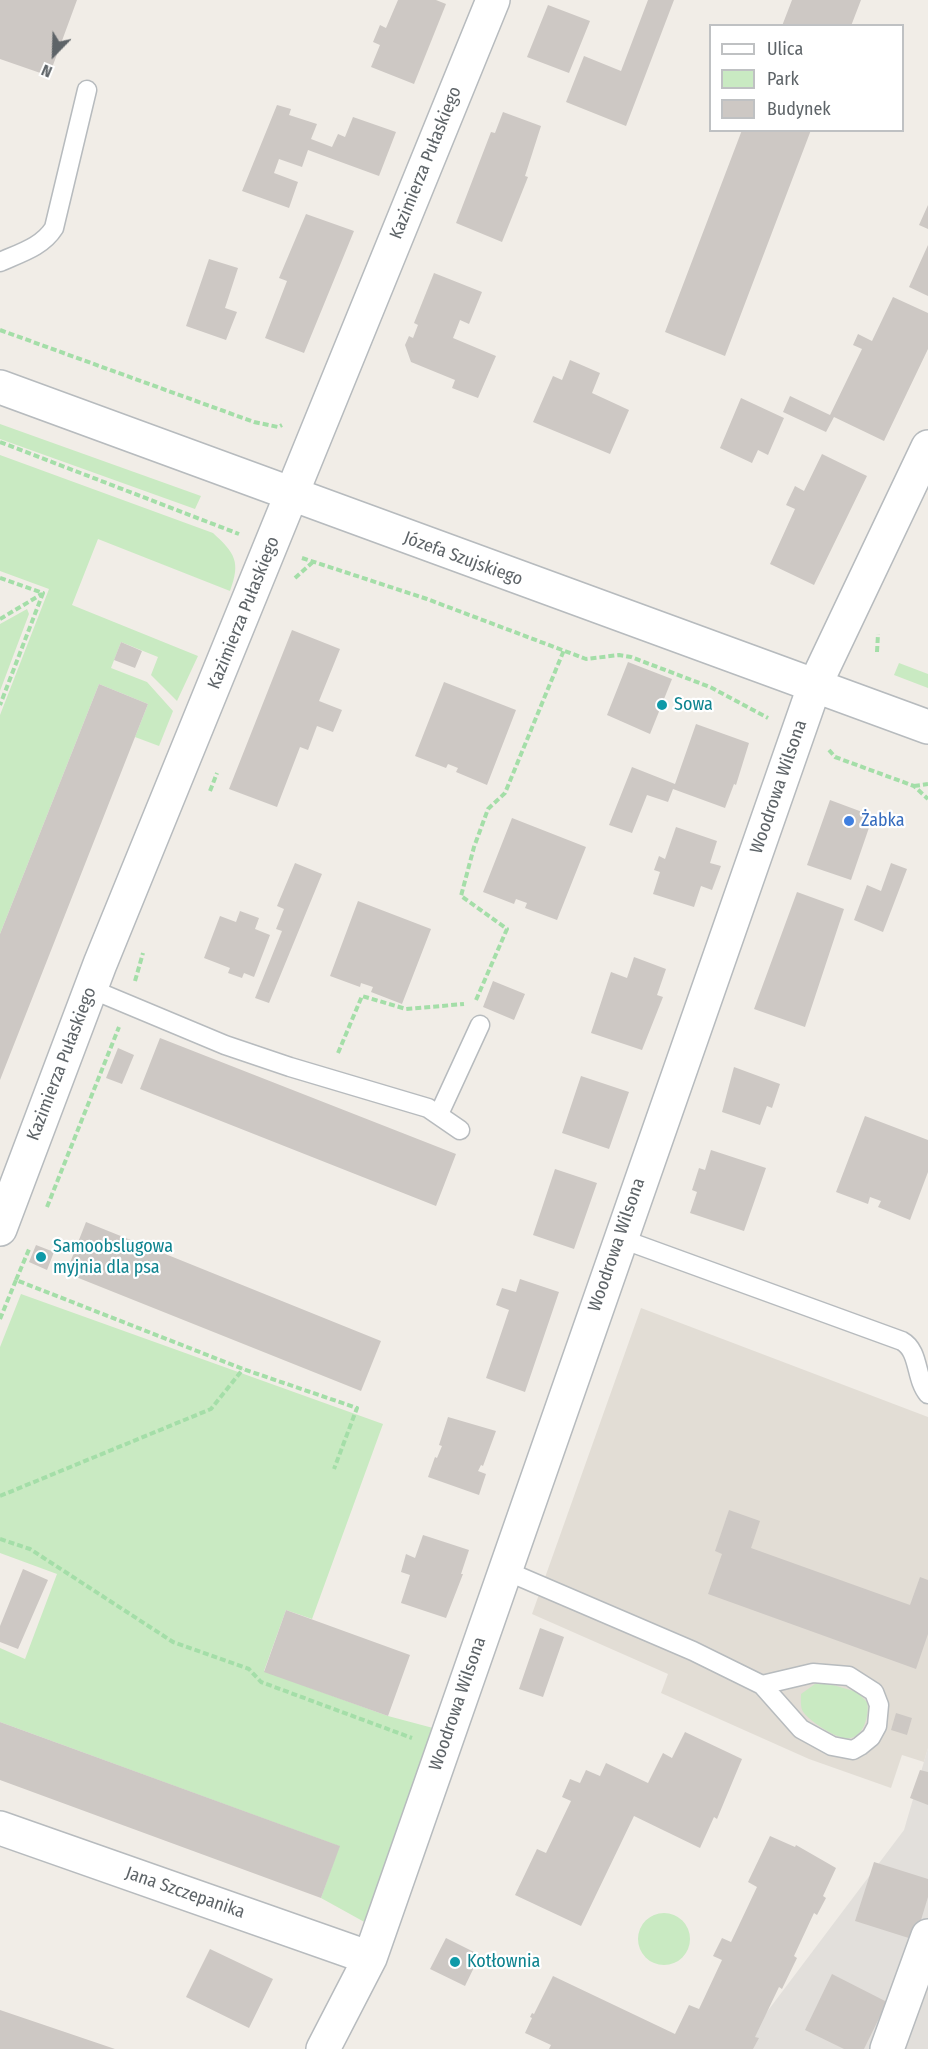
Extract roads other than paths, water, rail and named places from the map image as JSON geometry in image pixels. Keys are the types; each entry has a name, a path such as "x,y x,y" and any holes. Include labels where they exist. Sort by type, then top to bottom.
{"street":[{"name":"Kazimierza Pułaskiego","path":"0,1229 91,989 493,0"},
{"name":"Józefa Szujskiego","path":"0,387 292,496 928,727"},
{"name":"Woodrowa Wilsona","path":"322,2049 370,1958 619,1238 814,687 928,447"},
{"name":"Jana Szczepanika","path":"0,1828 370,1958"},
{"path":"887,2049 928,1936"}],"lane":[{"path":"0,262 33,248 48,237 54,228 87,90"},
{"path":"91,989 225,1045 414,1103 439,1114 460,1130"},
{"path":"439,1114 480,1025"},
{"path":"619,1238 902,1341 911,1349 919,1379 928,1394"},
{"path":"504,1570 693,1651 762,1685 801,1729 832,1746 853,1749 860,1746 871,1737 877,1726 879,1705 874,1692 849,1676 813,1672 762,1685"}],"place":[{"name":"Sowa","path":"662,705"},
{"name":"Żabka","path":"849,821"},
{"name":"Samoobslugowa myjnia dla psa","path":"41,1257"},
{"name":"Kotłownia","path":"455,1962"}]}
